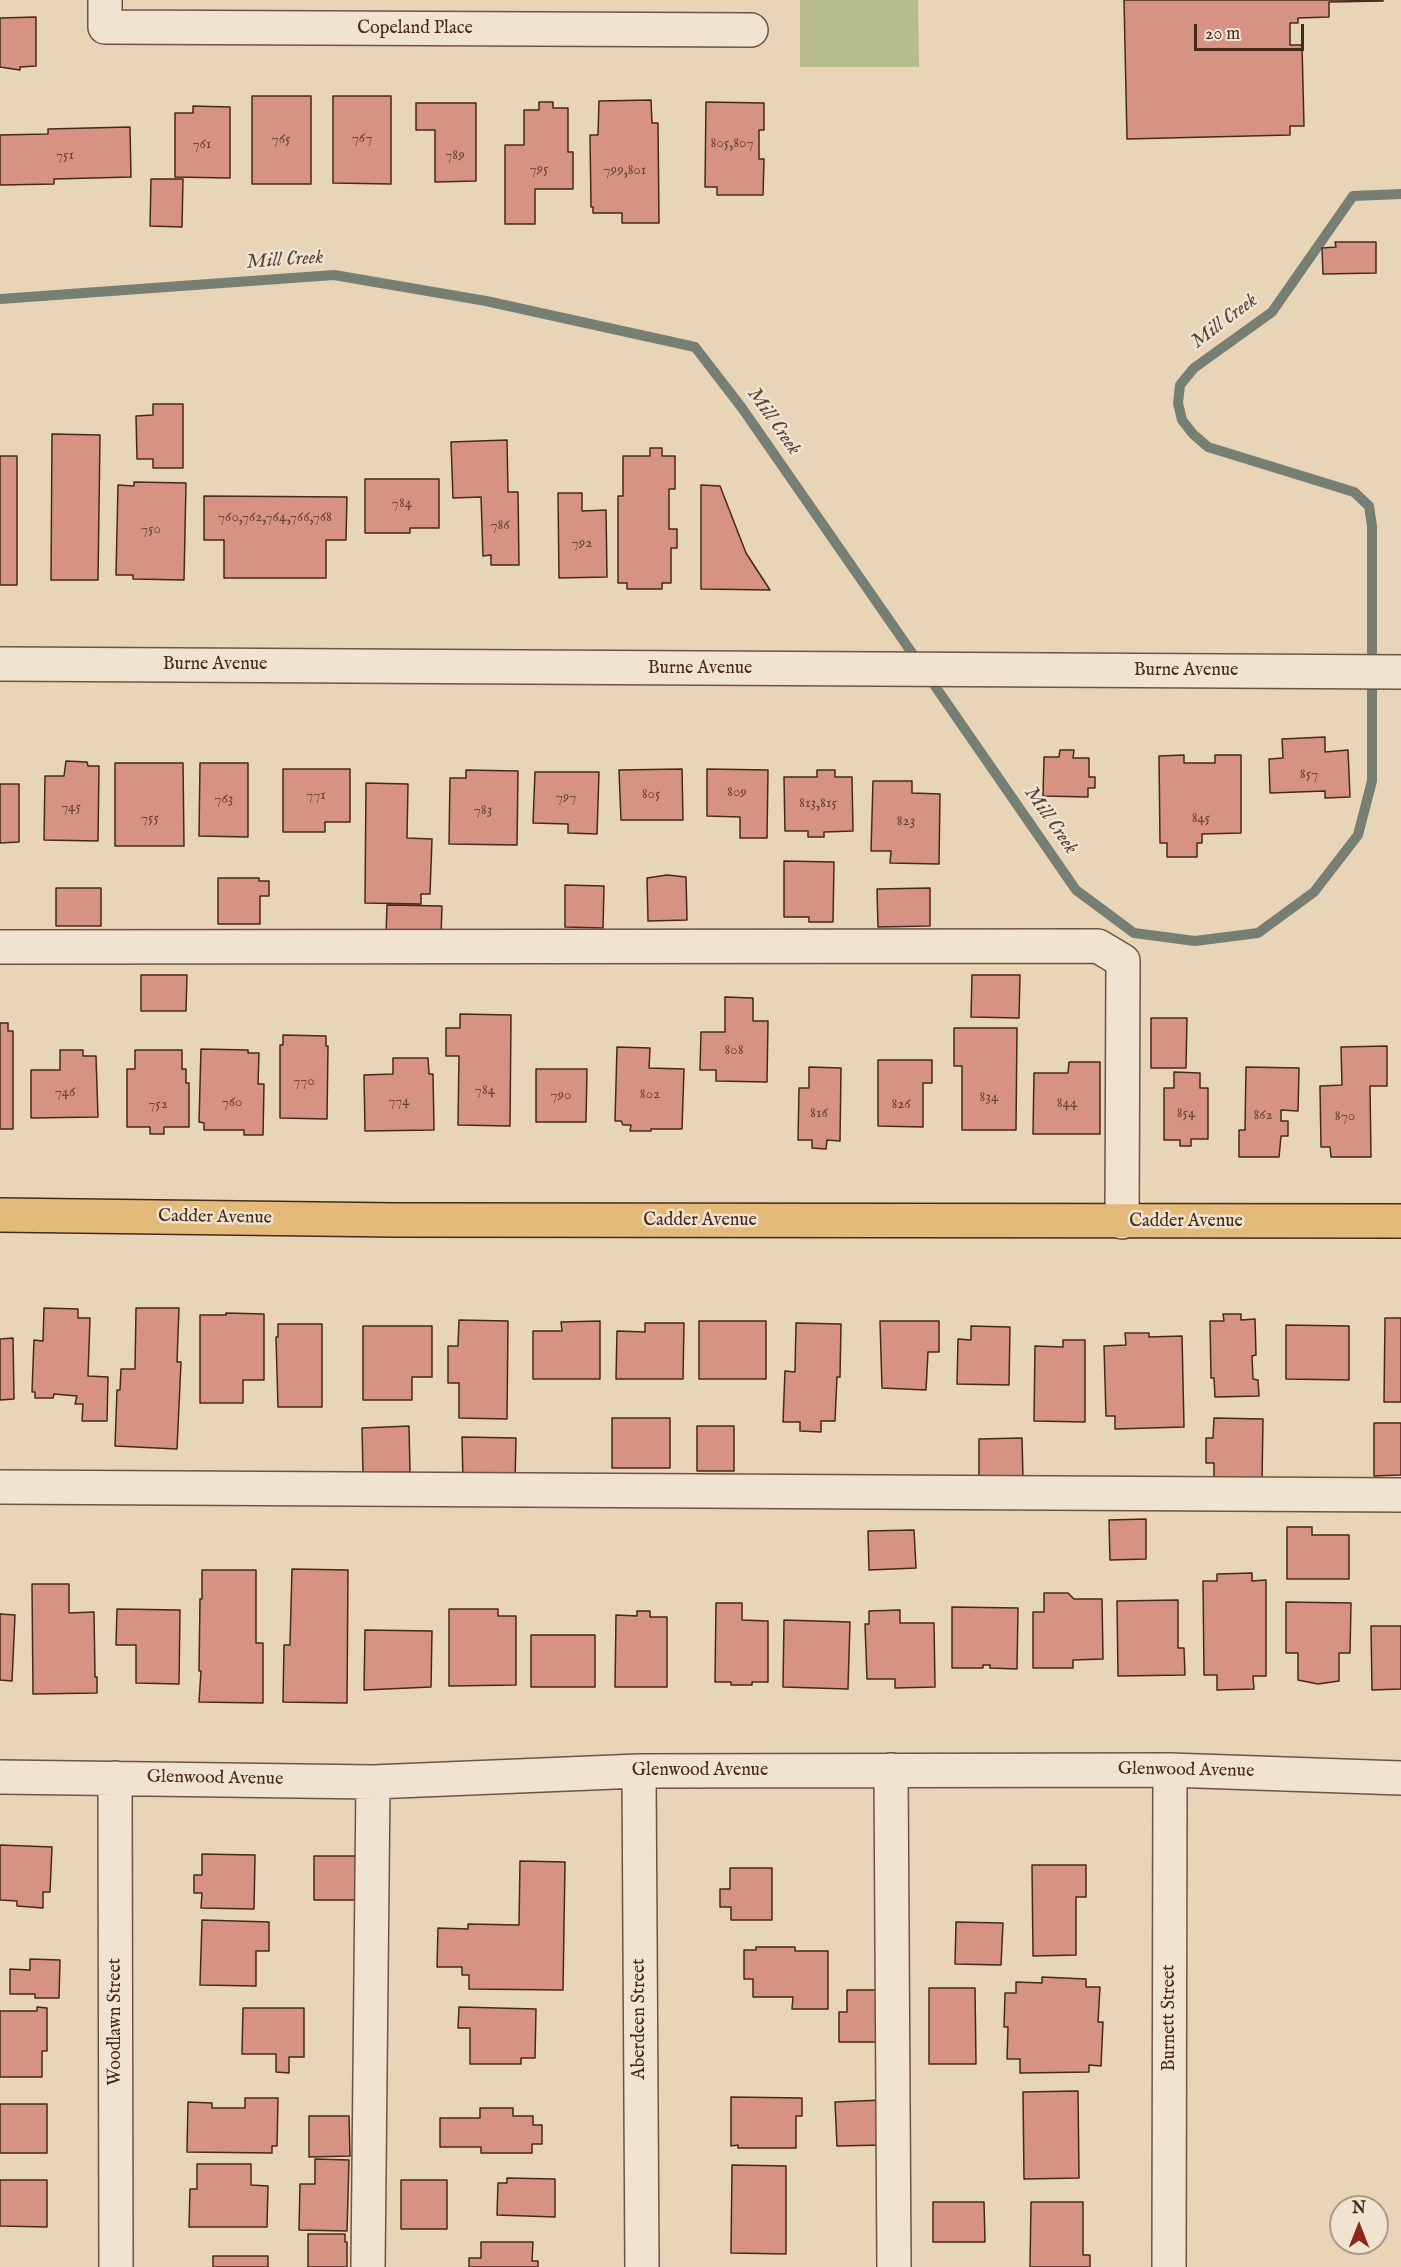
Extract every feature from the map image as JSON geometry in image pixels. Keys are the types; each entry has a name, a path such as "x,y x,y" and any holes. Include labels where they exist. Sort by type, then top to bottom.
{"main road":[{"name":"Cadder Avenue","path":"0,1215 396,1220 1401,1221"}],"street":[{"name":"Copeland Place","path":"105,0 105,27 751,30"},
{"name":"Burne Avenue","path":"0,664 1401,672"},
{"path":"0,947 1098,946 1123,961 1122,1222"},
{"path":"0,1487 1401,1495"},
{"path":"891,1770 894,2267"},
{"name":"Glenwood Avenue","path":"0,1777 373,1782 639,1772 1170,1770 1401,1778"},
{"name":"Burnett Street","path":"1169,2267 1170,1770"},
{"name":"Aberdeen Street","path":"639,1772 642,2267"},
{"name":"Woodlawn Street","path":"115,1778 116,2267"},
{"path":"368,2267 373,1782"}],"green space":[{"path":"800,0 918,0 919,67 800,67"}],"building":[{"path":"1124,0 1383,1 1329,2 1329,17 1298,18 1298,23 1290,23 1290,45 1302,45 1304,126 1290,126 1290,135 1127,139"},
{"path":"36,17 36,66 20,67 20,70 0,67 0,18"},
{"path":"252,96 311,96 311,184 252,184"},
{"path":"333,96 391,96 391,184 333,183"},
{"path":"651,100 652,123 658,123 659,223 622,223 622,213 593,213 590,135 598,135 599,101"},
{"path":"539,102 553,102 553,108 568,108 568,152 573,152 573,189 535,189 535,224 505,224 505,145 524,145 524,110 539,110"},
{"path":"706,102 764,103 764,130 759,130 759,159 764,159 763,195 717,195 717,187 705,187"},
{"path":"416,103 476,103 476,181 435,182 435,130 416,130"},
{"path":"193,106 230,107 230,178 175,177 175,113 193,113"},
{"path":"130,127 131,177 54,179 54,184 0,185 0,135 48,134 48,129"},
{"path":"151,179 183,179 182,227 150,226"},
{"path":"1335,242 1376,242 1376,273 1323,274 1322,248 1336,247"},
{"path":"153,404 183,404 183,468 153,468 153,459 137,459 136,416 153,415"},
{"path":"52,434 100,435 98,580 51,580"},
{"path":"507,440 508,492 518,492 519,565 491,565 491,555 483,556 481,497 453,498 451,442"},
{"path":"650,448 662,448 662,456 675,456 675,489 669,489 669,529 677,529 677,548 671,548 671,583 662,583 662,589 627,589 627,583 618,583 618,496 623,496 623,456 650,456"},
{"path":"0,456 17,456 17,585 0,585"},
{"path":"365,479 439,479 439,528 410,528 410,533 365,533"},
{"path":"134,482 186,483 184,580 133,579 133,575 116,575 118,485 134,486"},
{"path":"701,485 720,486 746,553 770,590 701,589"},
{"path":"558,493 582,493 582,511 606,510 607,577 559,578"},
{"path":"204,496 347,497 346,540 326,540 326,578 224,578 224,540 204,540"},
{"path":"1325,737 1325,752 1348,750 1350,797 1325,798 1325,791 1270,793 1269,759 1283,758 1282,739"},
{"path":"1060,750 1074,750 1073,758 1089,758 1089,777 1095,777 1095,788 1088,788 1088,797 1043,796 1044,757 1059,757"},
{"path":"1184,755 1184,763 1215,763 1215,755 1241,755 1241,833 1202,834 1202,843 1197,843 1197,857 1167,857 1167,843 1160,843 1159,756"},
{"path":"66,761 87,762 88,766 99,766 98,841 44,840 45,776 64,776"},
{"path":"115,763 183,763 184,846 115,846"},
{"path":"200,763 248,763 248,837 199,836"},
{"path":"283,769 350,769 350,822 325,822 325,832 283,832"},
{"path":"682,769 683,820 621,820 619,770"},
{"path":"707,769 768,770 767,838 740,838 740,817 707,816"},
{"path":"466,770 518,771 517,845 449,844 450,778 466,778"},
{"path":"817,770 835,770 835,777 852,777 853,831 824,832 824,837 808,837 808,831 785,831 784,777 817,777"},
{"path":"535,772 599,772 597,834 568,833 568,824 533,823"},
{"path":"873,781 912,781 912,793 940,794 939,864 890,863 891,851 871,851"},
{"path":"366,783 408,784 407,838 432,839 430,894 421,894 421,904 365,903"},
{"path":"0,784 19,784 19,842 0,843"},
{"path":"784,861 834,862 833,922 809,922 809,917 784,917"},
{"path":"667,875 686,877 687,920 648,921 647,878"},
{"path":"218,878 259,878 259,881 269,881 269,896 260,896 260,924 218,924"},
{"path":"565,885 604,886 603,928 565,927"},
{"path":"56,888 101,888 101,926 56,926"},
{"path":"930,888 930,926 878,927 877,889"},
{"path":"387,905 442,906 441,936 386,935"},
{"path":"141,975 187,975 186,1011 141,1011"},
{"path":"972,975 1020,975 1019,1018 971,1017"},
{"path":"725,997 753,998 753,1021 768,1021 767,1082 716,1081 716,1070 700,1070 701,1032 725,1032"},
{"path":"460,1014 511,1015 510,1126 458,1125 459,1056 446,1056 446,1028 460,1028"},
{"path":"1151,1018 1187,1018 1186,1068 1151,1068"},
{"path":"0,1023 8,1023 8,1031 13,1031 13,1129 0,1129"},
{"path":"954,1028 1017,1028 1016,1130 962,1130 962,1066 954,1066"},
{"path":"283,1035 326,1036 326,1046 328,1046 327,1119 280,1118 280,1045 283,1045"},
{"path":"1387,1046 1387,1086 1370,1086 1371,1157 1331,1157 1330,1147 1321,1147 1320,1086 1342,1085 1341,1047"},
{"path":"617,1047 650,1048 649,1068 684,1069 682,1129 630,1131 631,1125 623,1125 621,1121 615,1121"},
{"path":"201,1049 248,1050 248,1053 259,1053 258,1084 264,1084 263,1135 244,1135 244,1130 204,1130 204,1123 199,1122"},
{"path":"60,1050 83,1050 83,1056 96,1056 98,1117 31,1118 31,1070 60,1070"},
{"path":"135,1050 182,1050 182,1069 186,1069 186,1083 189,1083 189,1127 164,1127 164,1134 150,1134 150,1127 127,1127 127,1069 135,1069"},
{"path":"393,1058 428,1058 429,1074 433,1074 434,1130 365,1131 364,1075 393,1074"},
{"path":"878,1060 932,1060 932,1083 923,1083 923,1127 878,1126"},
{"path":"1069,1062 1100,1062 1100,1134 1033,1134 1034,1073 1068,1073"},
{"path":"809,1067 841,1068 840,1141 827,1140 826,1149 812,1148 812,1140 798,1140 799,1088 809,1088"},
{"path":"1246,1067 1299,1068 1298,1111 1281,1110 1281,1121 1288,1121 1288,1136 1281,1136 1279,1157 1239,1157 1239,1130 1245,1130"},
{"path":"536,1069 587,1069 586,1122 536,1122"},
{"path":"1174,1072 1200,1073 1200,1088 1208,1088 1208,1139 1191,1139 1191,1146 1180,1146 1180,1140 1164,1140 1164,1088 1174,1088"},
{"path":"44,1308 78,1309 78,1318 90,1318 88,1376 108,1377 107,1421 82,1421 83,1404 75,1404 77,1396 54,1394 53,1398 35,1398 35,1392 32,1392 34,1340 43,1341"},
{"path":"136,1308 179,1308 177,1362 181,1362 177,1449 115,1446 117,1390 120,1390 121,1369 135,1369"},
{"path":"226,1313 264,1314 264,1380 243,1380 243,1403 200,1403 200,1315 226,1315"},
{"path":"1223,1314 1241,1314 1241,1320 1255,1319 1256,1355 1252,1356 1253,1379 1258,1380 1259,1396 1215,1397 1214,1378 1211,1378 1210,1321 1224,1321"},
{"path":"1385,1318 1401,1318 1401,1402 1384,1402"},
{"path":"459,1320 508,1321 507,1419 459,1418 459,1383 448,1383 448,1346 458,1346"},
{"path":"600,1321 600,1379 533,1379 533,1331 562,1331 561,1322"},
{"path":"699,1321 766,1321 766,1379 699,1379"},
{"path":"880,1321 939,1321 939,1352 928,1352 926,1390 882,1388"},
{"path":"645,1323 684,1323 683,1379 616,1379 617,1331 645,1332"},
{"path":"796,1323 841,1324 840,1377 837,1377 835,1421 821,1421 821,1432 800,1431 800,1422 783,1422 785,1371 795,1372"},
{"path":"278,1324 322,1324 322,1407 278,1407 276,1337 278,1337"},
{"path":"1286,1325 1349,1326 1349,1380 1286,1379"},
{"path":"363,1326 432,1326 432,1377 412,1377 412,1400 363,1400"},
{"path":"971,1326 1010,1327 1009,1385 957,1384 958,1339 971,1340"},
{"path":"1125,1333 1149,1333 1149,1337 1182,1336 1184,1427 1115,1429 1115,1416 1106,1416 1104,1346 1126,1345"},
{"path":"13,1338 14,1399 0,1400 0,1339"},
{"path":"1063,1340 1085,1340 1085,1422 1034,1421 1035,1346 1063,1347"},
{"path":"612,1418 670,1418 670,1468 612,1468"},
{"path":"1214,1418 1263,1419 1262,1481 1214,1481 1214,1463 1206,1463 1206,1438 1213,1438"},
{"path":"1374,1423 1401,1423 1401,1475 1374,1476"},
{"path":"409,1426 410,1472 363,1473 362,1428"},
{"path":"697,1426 734,1426 734,1471 697,1471"},
{"path":"462,1437 516,1438 515,1482 463,1482"},
{"path":"1022,1438 1023,1480 979,1481 979,1439"},
{"path":"1146,1519 1146,1559 1110,1560 1109,1520"},
{"path":"1287,1527 1312,1527 1312,1535 1349,1535 1349,1579 1287,1579"},
{"path":"914,1530 916,1568 869,1570 868,1531"},
{"path":"292,1569 348,1570 347,1703 283,1702 284,1645 290,1645"},
{"path":"202,1570 256,1570 256,1643 263,1643 263,1703 199,1702"},
{"path":"1252,1573 1252,1581 1266,1580 1266,1676 1253,1676 1254,1689 1217,1690 1217,1675 1204,1675 1203,1581 1217,1581 1217,1574"},
{"path":"32,1584 69,1584 69,1613 94,1612 97,1693 33,1694"},
{"path":"1044,1593 1068,1593 1074,1599 1102,1599 1103,1659 1073,1660 1073,1668 1033,1668 1033,1612 1044,1612"},
{"path":"1178,1600 1178,1648 1184,1648 1185,1675 1118,1676 1117,1601"},
{"path":"1286,1602 1351,1603 1350,1653 1339,1653 1339,1681 1318,1684 1298,1680 1298,1653 1286,1653"},
{"path":"716,1603 742,1603 742,1620 768,1621 768,1682 731,1685 731,1682 715,1682"},
{"path":"952,1607 1018,1608 1017,1669 990,1668 990,1665 983,1665 983,1668 952,1668"},
{"path":"117,1609 180,1610 179,1684 136,1683 136,1645 116,1645"},
{"path":"449,1609 498,1609 498,1616 516,1616 516,1685 449,1686"},
{"path":"900,1610 900,1623 934,1623 935,1687 895,1688 895,1679 867,1679 865,1624 869,1624 869,1611"},
{"path":"637,1611 650,1611 650,1617 667,1617 667,1687 615,1687 616,1615 637,1616"},
{"path":"0,1614 15,1615 12,1681 0,1680"},
{"path":"784,1620 850,1622 848,1689 783,1687"},
{"path":"1371,1626 1401,1626 1401,1689 1372,1690"},
{"path":"365,1630 432,1631 431,1687 364,1690"},
{"path":"531,1635 595,1635 595,1687 531,1687"},
{"path":"0,1845 52,1847 50,1892 43,1892 43,1908 17,1906 17,1901 0,1900"},
{"path":"202,1854 255,1855 254,1909 201,1908 202,1893 194,1893 194,1875 202,1875"},
{"path":"314,1856 358,1856 358,1900 314,1900"},
{"path":"520,1861 565,1862 563,1990 469,1989 469,1975 462,1975 462,1967 437,1967 438,1928 468,1929 468,1924 519,1925"},
{"path":"1032,1865 1086,1865 1086,1897 1076,1897 1076,1955 1033,1956"},
{"path":"730,1868 772,1868 772,1920 731,1920 731,1907 720,1907 720,1889 730,1889"},
{"path":"202,1920 269,1922 269,1951 256,1951 256,1986 200,1985"},
{"path":"956,1922 1003,1923 1001,1965 955,1964"},
{"path":"756,1947 795,1947 795,1951 828,1951 828,2009 792,2009 793,1997 753,1997 753,1979 744,1979 744,1950 756,1950"},
{"path":"30,1959 60,1960 59,1998 35,1998 35,1994 10,1994 10,1969 30,1970"},
{"path":"1042,1977 1086,1979 1086,1987 1100,1987 1098,2022 1103,2022 1101,2066 1089,2065 1089,2072 1020,2073 1020,2059 1007,2059 1008,2027 1004,2027 1005,1993 1016,1993 1016,1982 1042,1983"},
{"path":"929,1988 975,1988 976,2064 929,2064"},
{"path":"847,1990 887,1990 887,2042 839,2042 839,2012 847,2012"},
{"path":"37,2007 47,2008 47,2051 42,2051 42,2077 0,2077 0,2011 37,2011"},
{"path":"459,2007 536,2009 535,2058 521,2058 521,2064 470,2064 470,2028 458,2028"},
{"path":"243,2008 304,2008 304,2057 289,2057 289,2073 276,2072 276,2054 242,2054"},
{"path":"1078,2091 1079,2178 1024,2179 1023,2092"},
{"path":"731,2097 802,2098 802,2116 796,2116 796,2148 731,2146"},
{"path":"245,2098 278,2098 277,2146 272,2146 272,2153 187,2152 188,2102 212,2103 212,2108 245,2108"},
{"path":"882,2100 883,2145 837,2146 835,2102"},
{"path":"0,2104 47,2104 47,2153 0,2153"},
{"path":"480,2108 513,2108 513,2116 533,2116 533,2125 542,2125 542,2144 532,2144 532,2153 481,2153 481,2147 440,2147 440,2118 480,2118"},
{"path":"309,2116 349,2116 350,2156 309,2157"},
{"path":"315,2159 349,2160 347,2231 299,2230 300,2184 315,2184"},
{"path":"197,2164 251,2164 251,2185 268,2186 267,2227 189,2227 190,2189 197,2189"},
{"path":"732,2165 786,2166 786,2254 731,2253"},
{"path":"507,2178 555,2179 555,2217 497,2215 498,2183 507,2183"},
{"path":"0,2180 47,2180 47,2227 0,2226"},
{"path":"401,2180 447,2180 447,2229 401,2229"},
{"path":"933,2202 984,2202 985,2242 933,2242"},
{"path":"1031,2202 1083,2202 1083,2255 1090,2255 1090,2267 1030,2267"},
{"path":"308,2234 345,2234 347,2267 308,2267"},
{"path":"481,2242 533,2242 532,2261 538,2261 538,2267 469,2267 469,2258 481,2258"},
{"path":"213,2256 268,2256 268,2267 213,2267"}],"waterway":[{"name":"Mill Creek","path":"928,676 1076,890 1134,933 1195,941 1258,933 1314,892 1358,835 1372,781 1372,526 1369,506 1354,492 1208,447 1182,420 1178,403 1180,385 1194,368 1272,312 1353,196 1401,194"},
{"name":"Mill Creek","path":"0,299 334,275 486,301 695,347 742,408 919,663"}]}
